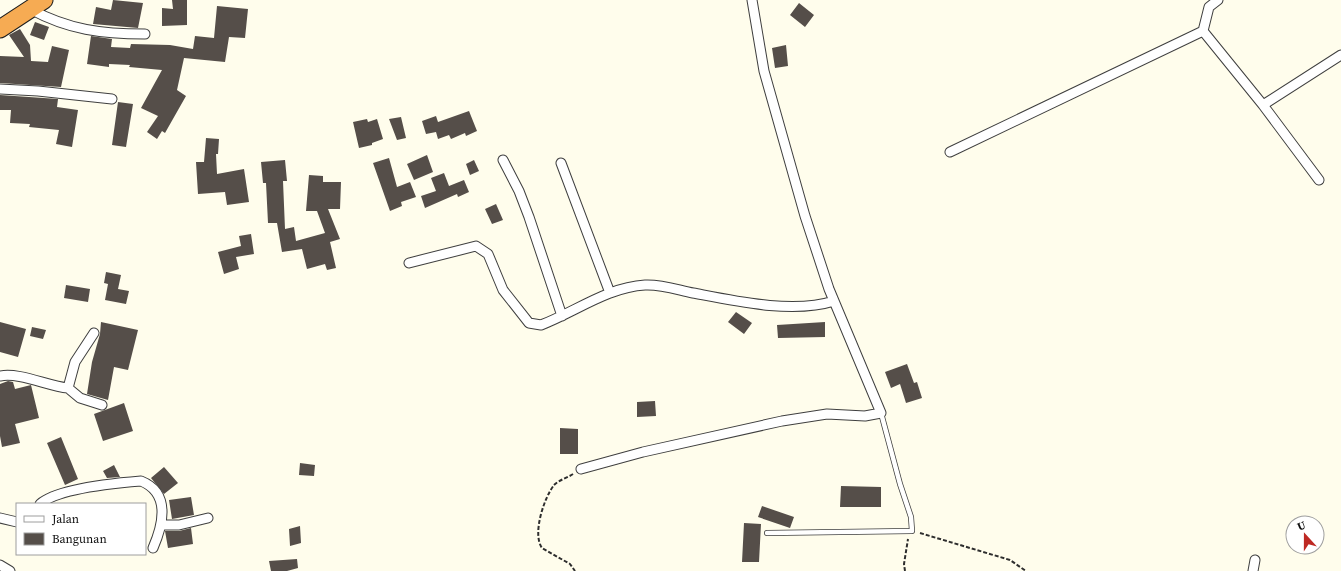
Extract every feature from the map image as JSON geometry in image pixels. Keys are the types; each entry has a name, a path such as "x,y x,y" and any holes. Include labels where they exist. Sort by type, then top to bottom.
{"highway":[{"path":"0,29 37,5"}],"street":[{"path":"581,469 643,452 782,421 827,414 865,416 881,413 834,300 805,216 764,71 752,0"},
{"path":"1203,31 1209,7 1218,0"},
{"path":"37,5 46,18 76,29 109,33 145,34"},
{"path":"1203,31 1263,105 1319,180"},
{"path":"950,152 1203,31"},
{"path":"1263,105 1341,55"},
{"path":"0,89 38,91 112,99"},
{"path":"503,160 521,197 556,292 562,316"},
{"path":"561,163 581,212 610,293"},
{"path":"409,263 476,246 488,254 503,290 529,323 541,325 610,293 647,285 722,298 781,306 810,306 834,300"},
{"path":"68,388 75,362 94,333"},
{"path":"0,376 28,379 52,386 68,388 80,398 102,405"},
{"path":"42,503 63,493 141,481 148,484 158,495 162,508 161,525 152,548"},
{"path":"0,518 16,522"},
{"path":"161,525 179,525 208,518"},
{"path":"1253,571 1255,560"},
{"path":"0,566 10,571"}],"lane":[{"path":"767,533 912,531 911,517 900,484 881,413"}],"path":[{"path":"575,571 570,564 542,548 538,540 538,524 554,485 581,469"},
{"path":"905,571 904,564 908,541 912,531 1010,560 1026,571"}],"building":[{"path":"113,0 143,3 138,28 93,24 96,7 111,10"},
{"path":"172,0 187,0 187,25 162,26 162,8 173,9"},
{"path":"799,3 814,15 805,27 790,15"},
{"path":"217,6 248,9 245,38 229,37 225,62 184,58 177,90 186,96 165,133 162,131 157,139 147,132 158,116 141,108 162,70 129,67 130,65 109,64 109,67 87,64 91,36 112,39 111,47 130,48 131,44 170,45 193,49 195,36 214,38"},
{"path":"35,22 49,27 44,40 30,35"},
{"path":"20,29 30,45 31,61 48,62 52,46 69,50 61,87 0,83 0,56 24,57 9,35"},
{"path":"786,45 788,66 775,68 772,48"},
{"path":"0,95 58,99 57,107 78,110 72,147 56,144 59,130 29,127 30,124 10,123 11,110 0,110"},
{"path":"118,102 133,104 126,147 112,145"},
{"path":"469,111 477,131 466,136 465,133 451,139 449,135 438,139 436,132 426,134 422,121 436,116 438,122"},
{"path":"401,117 406,138 397,140 389,119"},
{"path":"367,119 368,122 377,119 383,139 372,143 372,145 359,148 353,122"},
{"path":"206,138 219,139 218,154 216,154 217,174 244,169 249,202 227,205 225,192 198,194 196,162 204,162"},
{"path":"427,155 433,172 414,180 407,164"},
{"path":"389,158 397,187 410,182 416,197 401,202 402,206 390,211 373,163"},
{"path":"285,160 287,181 283,181 285,229 294,227 296,241 325,233 317,211 306,211 309,175 323,176 323,182 341,182 340,209 328,209 340,239 330,242 336,268 327,270 325,264 307,269 302,249 282,252 277,223 268,223 266,183 263,183 261,162"},
{"path":"474,160 479,171 470,175 466,164"},
{"path":"444,173 449,186 464,180 469,192 458,197 457,194 425,208 421,196 436,191 431,178"},
{"path":"496,204 503,220 492,224 485,209"},
{"path":"251,234 254,254 236,257 239,269 224,274 218,252 241,246 239,236"},
{"path":"106,272 121,275 118,289 129,291 126,304 105,300 108,284 104,283"},
{"path":"66,285 90,289 88,302 64,298"},
{"path":"736,312 752,323 744,334 728,322"},
{"path":"0,322 26,329 18,357 0,352"},
{"path":"101,322 138,330 128,370 114,367 108,400 87,394 92,362 100,334"},
{"path":"825,322 825,337 778,338 777,325"},
{"path":"32,327 46,330 43,339 30,336"},
{"path":"907,364 914,383 917,382 922,398 906,403 900,384 891,388 885,372"},
{"path":"8,381 13,382 15,389 31,385 39,418 15,424 20,443 2,447 0,436 0,384"},
{"path":"655,401 656,416 637,417 637,402"},
{"path":"124,403 133,431 103,441 94,414"},
{"path":"560,428 578,429 578,454 560,454"},
{"path":"61,437 78,479 65,485 47,443"},
{"path":"300,463 315,465 314,476 299,475"},
{"path":"114,465 120,477 107,478 103,471"},
{"path":"164,467 178,483 164,494 151,478"},
{"path":"841,486 881,487 881,507 840,507"},
{"path":"191,497 194,515 172,519 169,500"},
{"path":"762,506 794,517 790,528 758,517"},
{"path":"744,523 761,524 759,562 742,562"},
{"path":"300,526 301,543 290,546 289,529"},
{"path":"191,528 193,544 168,548 165,531 179,531"},
{"path":"297,559 298,568 287,571 271,571 269,561"}]}
